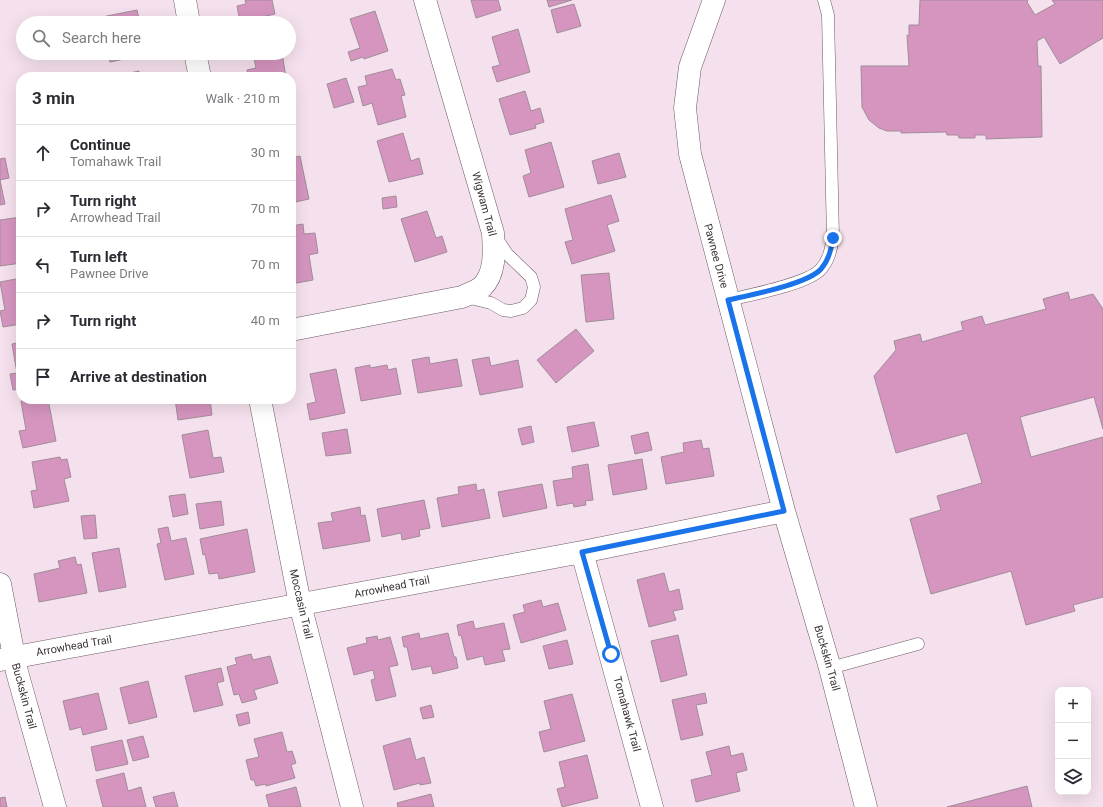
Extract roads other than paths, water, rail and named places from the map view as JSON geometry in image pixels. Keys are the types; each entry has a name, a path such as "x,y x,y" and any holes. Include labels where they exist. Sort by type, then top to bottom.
{"street":[{"path":"185,0 188,16"},
{"name":"Wigwam Trail","path":"296,329 462,297 481,287 491,274 494,256 493,233 425,0"},
{"name":"Pawnee Drive","path":"714,0 690,67 685,108 690,154 784,511"},
{"path":"196,60 199,72"},
{"name":"Moccasin Trail","path":"261,404 300,604 352,807"},
{"name":"Arrowhead Trail","path":"7,658 582,552 784,511"},
{"name":"Buckskin Trail","path":"784,511 830,668 866,807"},
{"name":"Tomahawk Trail","path":"582,552 652,807"},
{"name":"Buckskin Trail","path":"0,584 7,658 17,672 55,807"}],"lane":[{"path":"728,300 804,280 821,269 830,254 833,238 828,14 824,0"},
{"path":"462,297 491,303 503,310 511,312 523,308 531,300 534,287 531,277 507,254 493,233"},
{"path":"830,668 918,644"}]}
